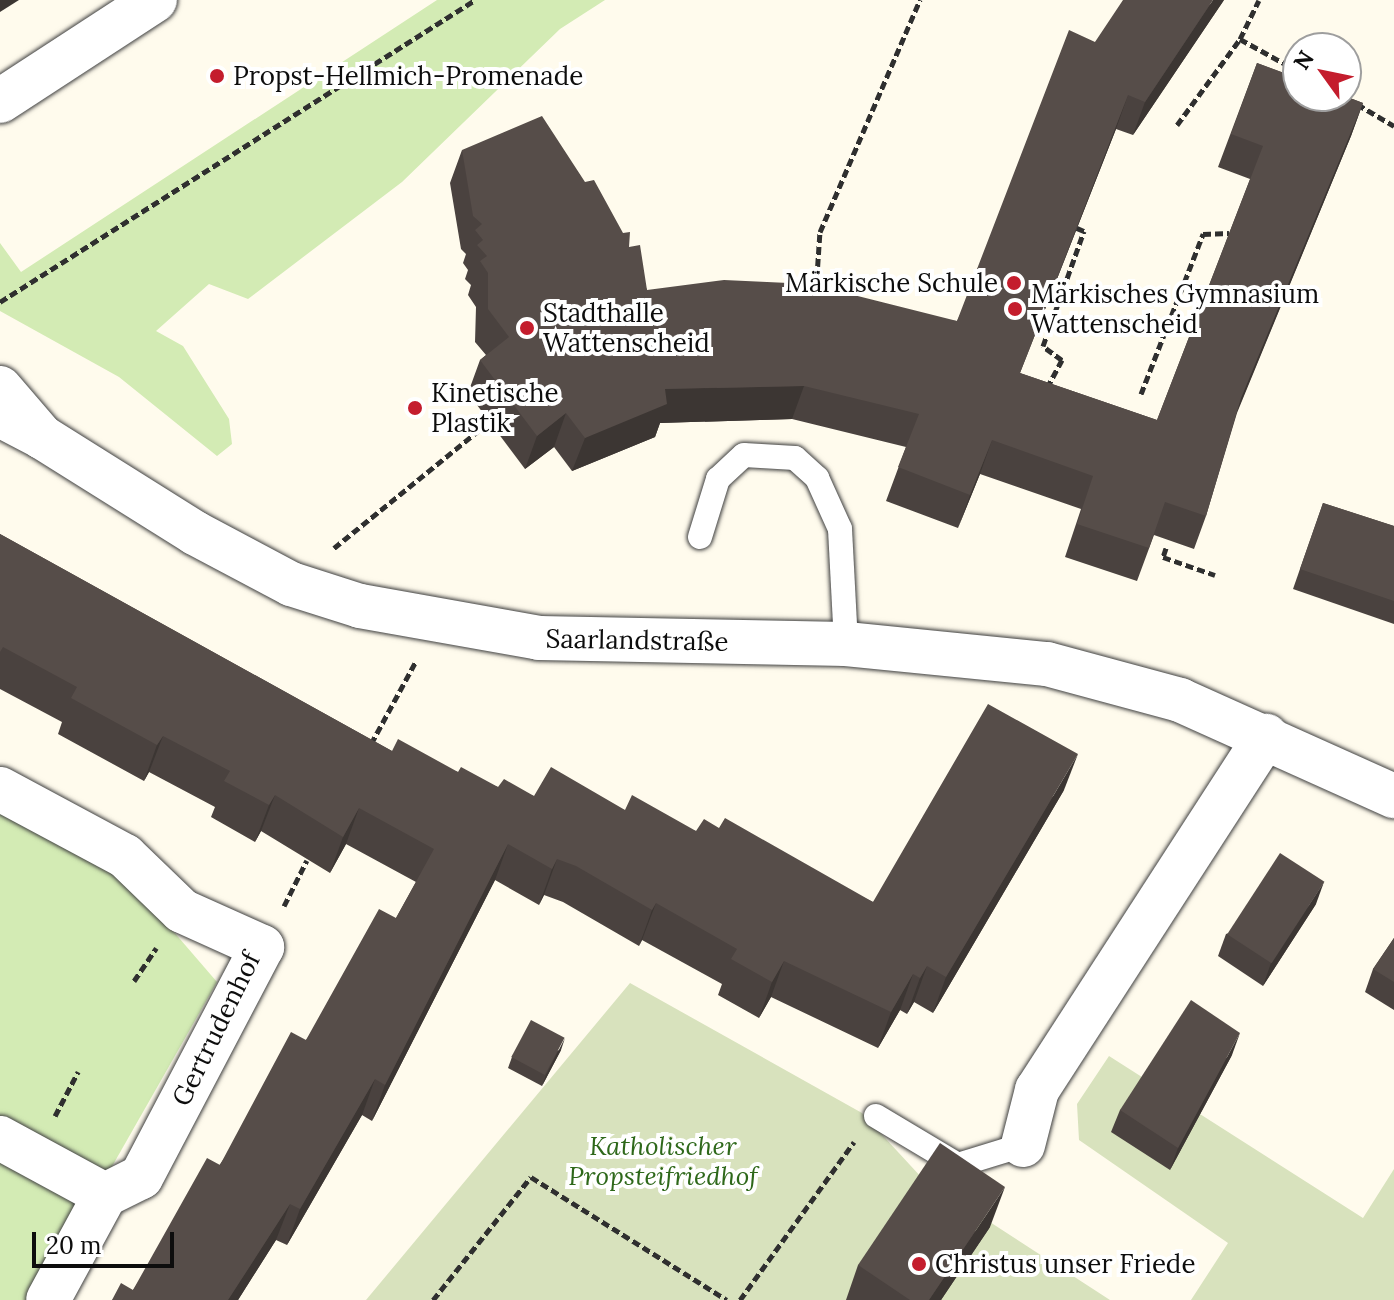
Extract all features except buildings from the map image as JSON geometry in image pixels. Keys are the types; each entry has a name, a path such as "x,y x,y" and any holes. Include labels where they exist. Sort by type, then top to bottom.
{"street":[{"path":"0,101 155,0"},
{"name":"Saarlandstraße","path":"0,388 42,437"},
{"name":"Saarlandstraße","path":"0,415 291,584 436,625 539,638 846,644 1047,664 1180,700 1394,796"},
{"path":"1023,1145 1037,1090 1266,736"},
{"name":"Gertrudenhof","path":"0,789 125,856 182,911 262,947 141,1177 105,1195"},
{"path":"0,1138 105,1195 48,1300"}],"lane":[{"path":"700,537 718,479 744,455 795,458 817,478 840,529 846,644"},
{"path":"876,1116 958,1165 1023,1145"}],"path":[{"path":"0,302 475,0"},
{"path":"815,295 820,232 920,0"},
{"path":"1177,125 1240,39 1259,0"},
{"path":"1240,39 1282,62"},
{"path":"1362,108 1394,126"},
{"path":"1042,398 1062,360 1043,346 1084,231 1077,228"},
{"path":"1141,394 1203,234 1229,233"},
{"path":"291,584 488,423"},
{"path":"1166,548 1163,557 1215,575"},
{"path":"363,760 436,625"},
{"path":"740,1300 876,1116"},
{"path":"433,1300 531,1177 727,1300"}],"green space":[{"path":"437,0 605,0 560,29 402,182 248,299 209,284 156,331 183,346 229,419 232,444 217,456 119,377 0,311 0,243 21,272"},
{"path":"0,801 111,859 217,982 36,1300 0,1300"},
{"name":"Katholischer Propsteifriedhof","path":"630,983 862,1113 922,1178 1110,1300 366,1300"},
{"path":"1109,1056 1363,1218 1394,1169 1394,1300 1191,1300 1228,1243 1079,1140 1077,1104"}],"place":[{"name":"Propst-Hellmich-Promenade","path":"217,76"},
{"name":"Märkische Schule","path":"1014,283"},
{"name":"Märkisches Gymnasium Wattenscheid","path":"1015,309"},
{"name":"Stadthalle Wattenscheid","path":"527,328"},
{"name":"Kinetische Plastik","path":"415,408"},
{"name":"Christus unser Friede","path":"919,1264"}]}
